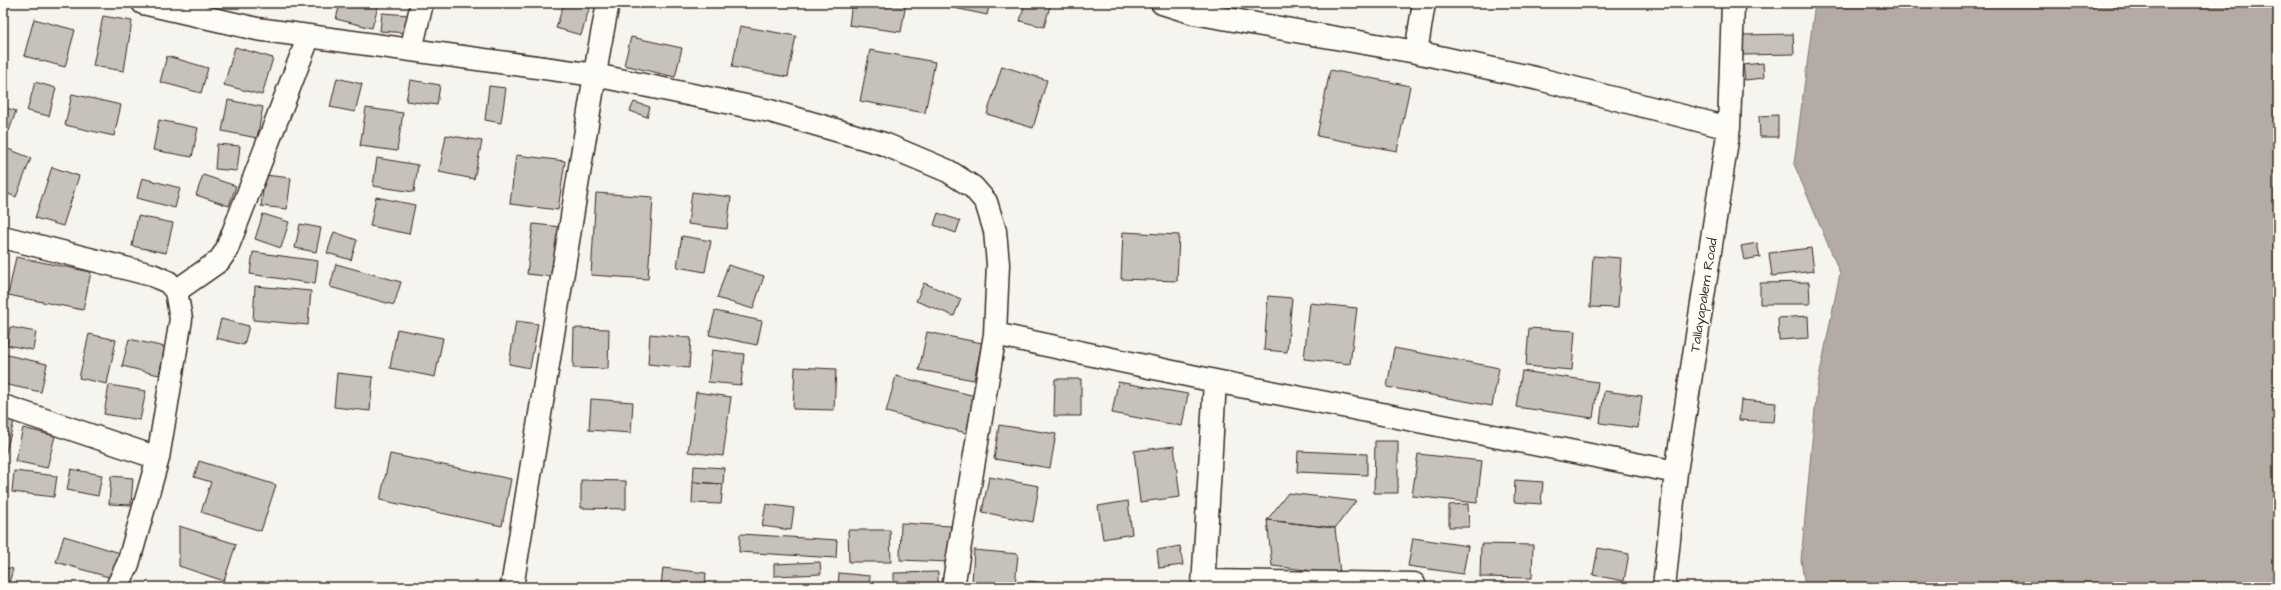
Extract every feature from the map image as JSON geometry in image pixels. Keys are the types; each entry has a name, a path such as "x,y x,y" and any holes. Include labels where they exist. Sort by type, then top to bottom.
{"street":[{"path":"143,3 258,29 595,75 770,111 847,132 884,144 948,171 974,187 986,202 995,231 998,264 995,334 953,587"},
{"path":"411,50 422,3"},
{"path":"512,587 608,3"},
{"path":"1162,3 1194,13 1416,52 1539,80 1729,128"},
{"path":"1416,52 1424,3"},
{"name":"Tallayapalem Road","path":"1664,587 1676,472 1729,128 1733,3"},
{"path":"176,291 219,261 226,251 309,36"},
{"path":"3,237 152,275 168,282 176,291 181,319 158,458 128,564 116,587"},
{"path":"995,334 1215,381 1676,472"},
{"path":"1215,381 1203,584 1414,584"},
{"path":"3,406 158,458"}],"shaded area":[{"path":"1815,3 2278,3 2278,587 1805,587 1801,560 1817,388 1840,273 1794,164"}],"building":[{"path":"340,3 368,3 378,6 372,28 336,19"},
{"path":"564,3 591,3 581,35 556,28"},
{"path":"852,3 906,3 901,32 849,25"},
{"path":"946,3 990,3 987,15 945,6"},
{"path":"1025,3 1051,3 1044,27 1020,21"},
{"path":"382,13 409,15 407,33 380,31"},
{"path":"103,16 132,21 124,71 93,66"},
{"path":"34,19 75,30 65,67 24,56"},
{"path":"740,26 796,36 788,77 732,67"},
{"path":"1793,34 1794,54 1743,55 1742,35"},
{"path":"631,37 682,48 675,77 624,65"},
{"path":"235,47 273,58 262,95 224,85"},
{"path":"870,50 935,62 925,113 860,101"},
{"path":"167,56 208,68 201,93 160,82"},
{"path":"1763,63 1764,78 1745,80 1743,65"},
{"path":"1002,66 1047,80 1033,128 987,114"},
{"path":"1330,70 1410,86 1397,151 1317,136"},
{"path":"337,78 362,84 355,112 330,107"},
{"path":"410,80 440,85 437,105 406,101"},
{"path":"35,82 56,88 49,116 27,111"},
{"path":"489,86 506,88 501,123 485,120"},
{"path":"72,94 121,105 114,136 65,125"},
{"path":"228,100 263,107 257,138 222,131"},
{"path":"634,102 650,107 647,117 630,111"},
{"path":"3,107 16,111 9,131 3,129"},
{"path":"366,108 403,113 397,151 360,146"},
{"path":"1778,115 1778,137 1760,137 1759,116"},
{"path":"159,120 198,128 192,157 153,150"},
{"path":"446,135 482,141 474,179 439,172"},
{"path":"217,144 240,146 237,171 215,169"},
{"path":"3,147 31,158 16,197 3,192"},
{"path":"516,155 565,161 558,210 510,204"},
{"path":"377,158 418,165 414,192 373,186"},
{"path":"52,167 79,176 63,226 35,218"},
{"path":"203,175 236,186 229,206 196,195"},
{"path":"265,175 291,178 287,209 261,206"},
{"path":"142,178 180,188 175,208 137,198"},
{"path":"692,192 731,197 727,229 688,224"},
{"path":"596,193 653,197 648,279 591,275"},
{"path":"376,197 415,205 409,234 370,226"},
{"path":"938,213 960,221 956,233 934,225"},
{"path":"263,214 289,222 281,248 255,239"},
{"path":"138,216 173,223 166,253 132,246"},
{"path":"300,224 321,228 316,252 295,248"},
{"path":"533,224 561,227 555,277 527,274"},
{"path":"334,232 357,240 351,260 327,253"},
{"path":"1123,232 1179,235 1177,281 1121,279"},
{"path":"682,236 711,241 705,272 677,267"},
{"path":"1757,243 1760,257 1744,260 1741,246"},
{"path":"1811,248 1814,271 1772,276 1769,253"},
{"path":"253,252 318,261 315,284 250,274"},
{"path":"1593,256 1621,258 1618,308 1590,307"},
{"path":"16,257 91,272 83,310 8,295"},
{"path":"336,264 401,282 394,305 330,287"},
{"path":"728,265 764,276 753,309 717,298"},
{"path":"1809,282 1810,304 1760,304 1760,283"},
{"path":"924,283 961,299 954,316 916,301"},
{"path":"255,286 311,291 308,325 253,320"},
{"path":"1268,296 1292,298 1287,352 1264,350"},
{"path":"1310,303 1357,308 1350,364 1304,359"},
{"path":"715,311 762,321 757,345 709,335"},
{"path":"1808,316 1809,338 1779,340 1778,318"},
{"path":"221,319 249,326 244,345 216,338"},
{"path":"516,321 538,324 530,368 509,364"},
{"path":"10,327 36,332 33,350 7,345"},
{"path":"574,328 609,329 608,369 573,368"},
{"path":"1529,328 1575,331 1572,370 1526,366"},
{"path":"397,329 443,338 435,377 390,368"},
{"path":"927,332 982,343 974,380 919,370"},
{"path":"89,334 116,340 107,384 79,378"},
{"path":"650,334 691,338 689,368 648,364"},
{"path":"129,339 165,347 159,375 122,366"},
{"path":"1394,348 1499,368 1492,406 1387,387"},
{"path":"712,350 744,354 741,385 708,382"},
{"path":"3,354 47,364 41,392 3,384"},
{"path":"795,367 836,369 834,410 793,409"},
{"path":"1522,371 1598,382 1593,418 1516,407"},
{"path":"337,373 373,377 370,411 334,407"},
{"path":"896,376 975,396 966,433 886,412"},
{"path":"1055,379 1081,379 1081,416 1054,416"},
{"path":"1118,382 1188,394 1182,426 1112,413"},
{"path":"109,385 146,391 140,420 104,414"},
{"path":"1604,391 1642,396 1638,428 1600,423"},
{"path":"696,392 731,397 723,456 688,452"},
{"path":"591,399 633,402 631,433 589,430"},
{"path":"1741,400 1776,403 1774,422 1739,420"},
{"path":"3,415 15,418 4,459 3,459"},
{"path":"999,425 1056,434 1050,468 994,459"},
{"path":"23,428 55,436 47,468 15,461"},
{"path":"1375,441 1398,441 1398,493 1374,493"},
{"path":"1174,446 1180,497 1140,502 1134,451"},
{"path":"1298,451 1367,454 1367,475 1297,472"},
{"path":"390,454 511,479 502,526 380,500"},
{"path":"1418,454 1482,461 1477,503 1412,496"},
{"path":"199,461 276,485 261,531 201,512 211,482 194,477"},
{"path":"694,466 724,468 723,484 693,482"},
{"path":"71,469 102,475 98,496 67,490"},
{"path":"14,471 57,476 54,497 12,492"},
{"path":"111,476 133,478 131,505 109,504"},
{"path":"989,477 1039,486 1033,522 982,512"},
{"path":"581,480 626,481 626,509 581,508"},
{"path":"1515,480 1543,482 1541,504 1514,502"},
{"path":"693,482 723,484 721,504 692,503"},
{"path":"1288,493 1356,501 1335,528 1267,520"},
{"path":"1128,501 1132,534 1103,539 1098,506"},
{"path":"766,504 794,508 791,530 762,526"},
{"path":"1468,504 1469,527 1449,527 1449,505"},
{"path":"1267,520 1335,528 1340,574 1272,566"},
{"path":"901,523 951,526 949,562 900,560"},
{"path":"179,526 236,544 224,581 179,566"},
{"path":"848,530 890,530 891,562 849,562"},
{"path":"740,534 837,540 836,558 739,552"},
{"path":"64,536 127,555 119,580 56,562"},
{"path":"1413,538 1468,546 1463,574 1408,566"},
{"path":"1481,544 1533,545 1532,578 1480,577"},
{"path":"1180,546 1183,565 1159,568 1157,550"},
{"path":"1598,548 1629,554 1624,581 1593,575"},
{"path":"974,550 1018,554 1015,586 972,583"},
{"path":"820,562 821,574 774,576 774,564"},
{"path":"3,567 13,569 8,587 3,587"},
{"path":"663,568 706,573 705,587 661,586"},
{"path":"938,572 938,587 894,587 894,573"},
{"path":"839,573 870,576 869,587 838,587"},
{"path":"1029,581 1075,587 1028,587"}]}
